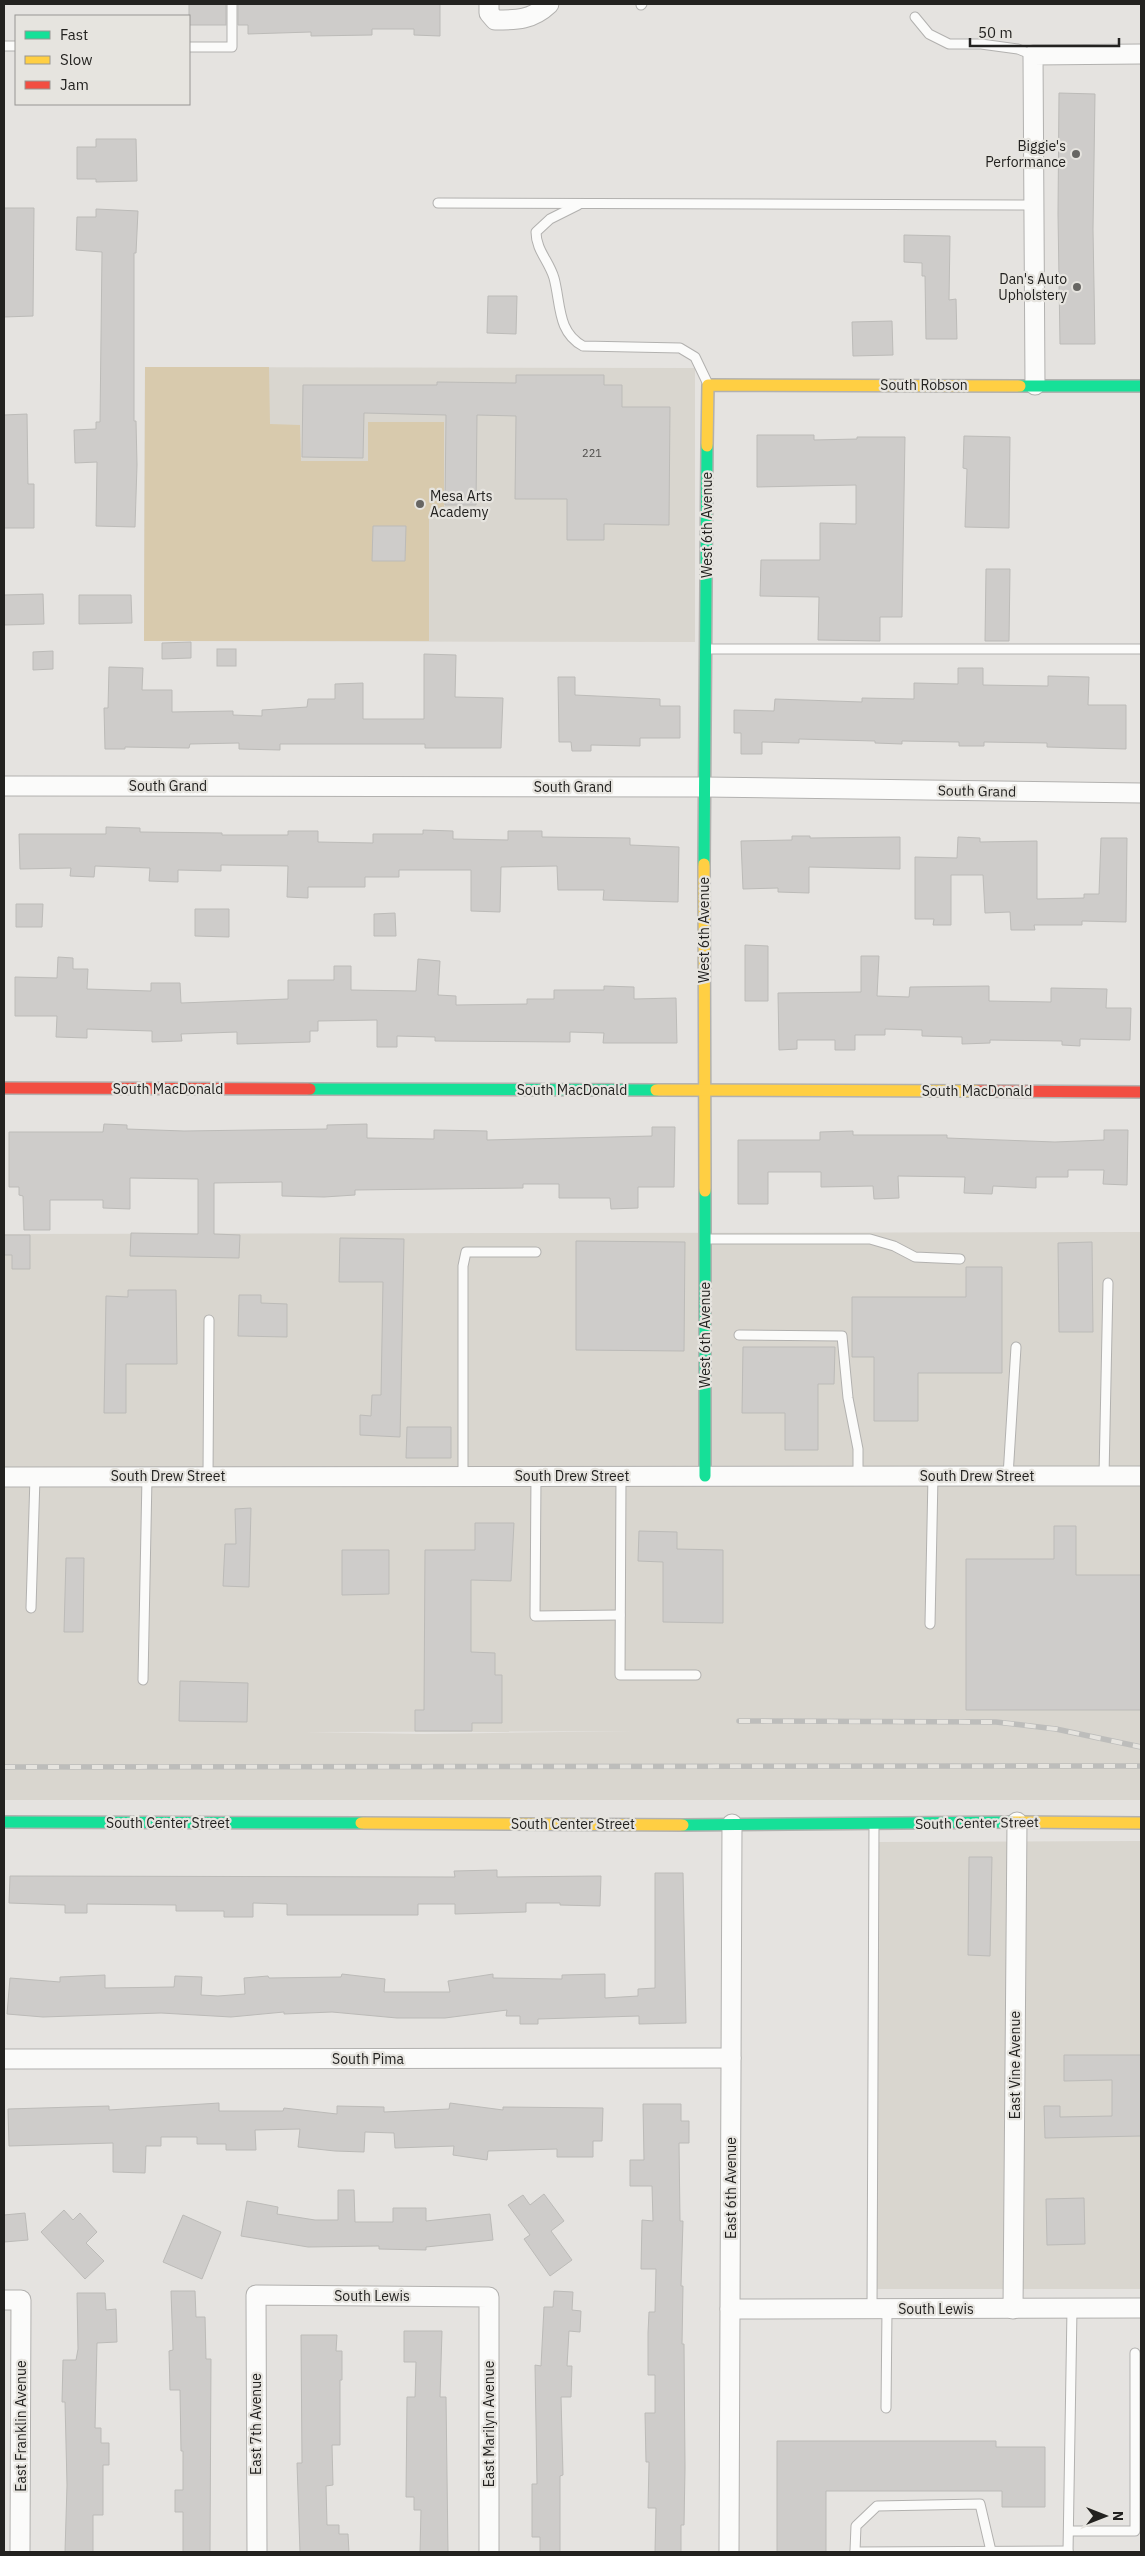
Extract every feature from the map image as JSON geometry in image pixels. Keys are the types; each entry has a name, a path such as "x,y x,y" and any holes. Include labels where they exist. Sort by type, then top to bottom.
{"street":[{"path":"489,4 489,13 495,20 523,20 540,12 548,4"},
{"path":"1035,386 1033,54 1141,54"},
{"name":"South Robson","path":"708,385 1141,386"},
{"name":"West 6th Avenue","path":"705,1476 704,787 708,385"},
{"name":"South Grand","path":"4,786 704,787 1141,793"},
{"name":"South MacDonald","path":"4,1088 1141,1092"},
{"name":"South Drew Street","path":"4,1477 1141,1476"},
{"name":"South Center Street","path":"4,1822 1141,1823"},
{"name":"East Vine Avenue","path":"1013,2309 1017,1822"},
{"name":"East 6th Avenue","path":"729,2552 732,1824"},
{"name":"South Pima","path":"4,2059 731,2058"},
{"name":"South Lewis","path":"256,2295 489,2297"},
{"name":"East 7th Avenue","path":"256,2295 257,2552"},
{"name":"East Marilyn Avenue","path":"489,2297 489,2552"},
{"name":"East Franklin Avenue","path":"13,2300 20,2552"},
{"name":"South Lewis","path":"730,2309 1141,2308"}],"lane":[{"path":"190,47 232,47 232,4"},
{"path":"915,17 929,34 949,44 981,44 1018,49 1033,54"},
{"path":"438,204 1034,205"},
{"path":"580,204 550,220 536,232 541,252 548,262 554,278 562,322 572,340 583,346 680,348 695,356 708,385"},
{"path":"706,649 1141,649"},
{"path":"704,1238 870,1239 894,1246 915,1257 960,1260"},
{"path":"463,1476 463,1266 466,1252 536,1252"},
{"path":"1104,1476 1108,1283"},
{"path":"208,1476 209,1320"},
{"path":"739,1335 842,1336 848,1398 858,1449 858,1476"},
{"path":"1008,1476 1016,1347"},
{"path":"143,1680 147,1476"},
{"path":"536,1476 535,1616 620,1615"},
{"path":"621,1476 620,1675 696,1675"},
{"path":"930,1624 933,1476"},
{"path":"31,1608 35,1477"},
{"path":"874,1824 879,2310 886,2408"},
{"path":"991,2551 980,2504 877,2506 856,2526 855,2552 1068,2552 1072,2309"},
{"path":"1069,2531 1135,2531 1135,2353"}],"shaded area":[{"name":"Mesa Arts Academy","path":"145,367 695,368 695,642 144,641"},
{"path":"145,367 269,367 270,424 300,425 301,461 368,461 368,422 444,422 444,514 429,514 429,641 144,641"},
{"path":"1141,1232 1141,1800 4,1800 4,1234","holes":["635,1731 423,1734 305,1732"]},
{"path":"1141,1841 1141,2289 874,2289 877,1842"}],"building":[{"path":"189,4 226,4 226,25 190,25"},
{"path":"238,4 440,4 440,36 414,35 414,29 372,29 372,35 311,36 311,32 248,34 248,25 238,25"},
{"path":"1059,93 1095,94 1093,229 1095,344 1060,344"},
{"path":"96,139 136,139 137,181 96,182 96,179 77,179 77,147 96,147"},
{"path":"4,208 34,208 33,316 4,317"},
{"path":"96,209 138,211 136,253 134,253 134,421 136,421 137,465 135,527 96,526 97,462 75,463 74,430 96,429 96,422 100,422 102,252 76,250 77,217 96,217"},
{"path":"904,235 950,236 949,300 956,299 957,339 926,339 925,276 922,276 922,263 904,262"},
{"path":"488,296 517,296 516,334 487,333"},
{"path":"892,321 893,355 853,356 852,322"},
{"path":"516,375 604,375 604,385 622,385 622,407 670,407 669,525 604,524 604,540 567,540 567,499 515,499 516,416 477,415 476,505 445,505 446,415 364,413 363,458 302,457 303,385 437,385 437,382 516,383"},
{"path":"27,414 28,484 34,484 34,528 4,528 4,415"},
{"path":"757,435 814,435 814,440 857,439 857,437 905,437 902,617 880,617 880,641 818,640 819,597 760,596 761,560 820,560 820,523 856,524 856,485 757,487"},
{"path":"964,436 1010,437 1009,528 965,527 967,469 963,468"},
{"path":"373,526 406,526 405,561 372,561"},
{"path":"986,569 1010,569 1009,641 985,641"},
{"path":"43,594 44,624 4,625 4,595"},
{"path":"79,595 131,595 132,623 79,624"},
{"path":"191,642 191,658 162,659 162,643"},
{"path":"217,649 236,649 236,666 217,666"},
{"path":"53,651 53,669 33,670 33,652"},
{"path":"424,654 456,655 455,697 503,698 501,748 425,748 425,744 280,744 280,750 239,749 239,743 190,744 189,748 125,747 125,749 105,749 104,708 108,708 109,667 143,668 142,690 172,690 172,712 233,711 233,715 262,716 262,710 307,707 308,699 335,699 335,684 363,683 363,719 424,719"},
{"path":"958,668 983,668 983,685 1048,686 1048,676 1089,677 1088,705 1126,705 1126,749 1047,747 1047,743 984,742 984,746 959,746 959,742 902,741 902,744 875,743 875,741 799,739 799,743 762,742 762,754 741,754 741,733 734,733 734,710 774,711 775,699 862,702 862,698 914,699 914,683 958,684"},
{"path":"558,677 575,677 575,695 660,699 660,706 680,706 680,738 640,738 640,746 591,745 591,751 572,751 571,742 559,742"},
{"path":"106,827 140,828 140,832 222,833 222,835 288,835 288,831 318,831 318,842 373,843 373,834 423,834 423,830 453,831 453,839 508,840 508,831 542,831 542,837 630,838 630,845 679,847 678,902 603,900 604,890 558,890 557,866 501,867 500,912 471,911 471,870 399,870 399,877 365,877 365,887 308,887 308,898 287,897 288,866 221,865 221,871 178,870 178,882 149,881 150,868 95,866 94,877 70,876 71,868 20,869 19,834 106,834"},
{"path":"792,836 810,836 810,838 900,837 900,869 809,867 809,893 778,892 778,888 743,889 741,841 792,840"},
{"path":"958,837 980,838 980,842 1037,841 1037,899 1084,898 1084,894 1099,894 1101,838 1127,838 1126,922 1082,921 1082,925 1034,925 1035,930 1011,930 1010,912 985,913 983,875 951,875 951,925 933,925 934,919 915,919 915,857 957,858"},
{"path":"16,904 43,904 42,927 16,927"},
{"path":"195,909 229,909 229,937 195,936"},
{"path":"395,913 396,936 374,936 374,914"},
{"path":"745,945 768,946 768,1001 745,1001"},
{"path":"861,956 879,956 877,996 909,997 910,987 989,986 989,1001 1051,1002 1051,988 1107,989 1106,1008 1131,1008 1130,1040 1080,1039 1080,1046 1062,1045 1062,1041 990,1040 990,1043 962,1044 962,1037 922,1036 922,1030 885,1029 885,1035 855,1035 855,1050 835,1050 835,1040 797,1040 797,1049 779,1050 778,993 861,992"},
{"path":"58,957 73,958 73,969 88,969 87,989 151,991 151,983 180,983 181,1003 288,999 288,980 334,980 334,966 351,966 351,990 416,991 418,959 440,961 438,995 456,996 456,1005 527,1004 527,999 554,999 554,990 604,990 604,986 634,987 634,999 676,998 677,1043 603,1043 604,1033 570,1032 570,1042 435,1041 435,1037 397,1036 397,1047 377,1047 377,1020 318,1021 318,1031 310,1031 310,1042 237,1044 237,1032 181,1034 182,1041 152,1042 152,1031 87,1029 87,1038 56,1037 57,1016 15,1016 15,977 57,978"},
{"path":"104,1124 127,1125 127,1129 184,1131 327,1129 327,1125 367,1124 367,1138 434,1139 434,1130 487,1131 487,1140 652,1136 652,1127 675,1127 674,1187 638,1187 638,1208 611,1209 610,1198 559,1198 559,1184 523,1184 523,1188 355,1190 355,1195 324,1197 282,1196 282,1182 214,1183 214,1234 240,1235 239,1258 130,1256 131,1233 198,1234 198,1179 130,1178 130,1209 103,1208 103,1200 50,1200 50,1230 24,1230 23,1196 19,1195 19,1187 9,1187 9,1132 103,1132"},
{"path":"1104,1130 1128,1130 1127,1185 1103,1184 1104,1170 1068,1170 1068,1177 1036,1177 1036,1188 993,1186 992,1194 964,1193 965,1177 898,1176 899,1198 874,1199 873,1186 821,1187 821,1172 768,1172 768,1204 738,1204 738,1140 820,1140 820,1132 853,1131 853,1135 947,1135 947,1138 1055,1142 1104,1140"},
{"path":"4,1235 30,1235 30,1269 12,1269 12,1255 4,1255"},
{"path":"340,1238 404,1239 400,1437 360,1435 360,1415 371,1416 372,1395 381,1395 383,1282 339,1282"},
{"path":"576,1241 685,1242 684,1351 576,1350"},
{"path":"1092,1242 1093,1332 1059,1332 1058,1243"},
{"path":"966,1267 1002,1267 1002,1373 918,1373 918,1421 874,1421 874,1357 852,1357 852,1297 966,1297"},
{"path":"128,1290 176,1290 177,1364 126,1364 126,1413 104,1413 106,1296 128,1297"},
{"path":"239,1295 261,1295 261,1303 287,1304 287,1337 238,1336"},
{"path":"743,1347 835,1347 834,1384 818,1384 818,1450 785,1450 785,1413 742,1413"},
{"path":"407,1427 451,1427 451,1458 406,1458"},
{"path":"251,1508 249,1587 223,1586 225,1544 236,1544 235,1509"},
{"path":"475,1523 514,1523 511,1581 471,1580 471,1652 495,1653 495,1675 502,1675 502,1723 472,1723 472,1731 415,1731 415,1710 424,1710 425,1550 475,1550"},
{"path":"1054,1526 1076,1526 1076,1575 1141,1575 1141,1710 966,1710 966,1559 1054,1559"},
{"path":"639,1531 677,1532 677,1549 723,1550 723,1623 663,1622 663,1562 638,1561"},
{"path":"342,1550 389,1550 389,1594 342,1595"},
{"path":"66,1558 84,1558 83,1632 64,1632"},
{"path":"180,1681 248,1683 247,1722 179,1721"},
{"path":"969,1857 992,1857 990,1956 968,1955"},
{"path":"497,1870 497,1877 601,1876 600,1906 526,1903 526,1912 455,1914 455,1904 418,1904 418,1915 287,1915 287,1904 253,1903 253,1917 224,1917 224,1911 176,1911 176,1905 87,1904 87,1913 65,1913 65,1905 9,1903 10,1876 455,1877 454,1871"},
{"path":"655,1873 683,1873 686,2023 639,2024 639,2016 538,2019 538,2024 520,2024 520,2016 506,2016 507,2010 445,2018 397,2018 332,2012 284,2014 284,2012 231,2017 161,2013 43,2017 7,2014 10,1978 60,1982 60,1977 105,1975 105,1988 174,1987 175,1976 202,1977 201,1995 218,1996 245,1994 244,1978 268,1976 269,1978 341,1977 342,1974 385,1979 384,1992 450,1992 448,1981 493,1974 493,1978 562,1979 562,1975 605,1974 605,1998 638,1996 638,1989 655,1988"},
{"path":"1064,2055 1141,2055 1141,2136 1045,2138 1044,2106 1060,2106 1060,2117 1112,2116 1112,2080 1064,2081"},
{"path":"219,2103 219,2111 283,2111 284,2108 337,2114 337,2106 384,2107 384,2112 449,2109 450,2103 503,2110 503,2107 603,2108 602,2141 593,2141 593,2157 557,2157 557,2149 488,2151 487,2160 453,2155 454,2146 395,2148 394,2133 365,2132 364,2152 298,2147 300,2129 255,2130 256,2150 226,2150 226,2144 197,2144 197,2137 161,2137 161,2146 146,2146 145,2173 113,2172 113,2143 9,2146 8,2109 109,2106 109,2110"},
{"path":"643,2104 681,2104 681,2121 689,2121 689,2143 679,2143 680,2221 683,2221 681,2286 683,2286 682,2344 684,2344 685,2468 684,2525 681,2525 681,2552 655,2552 656,2508 648,2508 649,2462 646,2462 645,2413 655,2413 655,2375 648,2375 648,2333 649,2312 655,2312 656,2269 641,2269 642,2220 653,2221 652,2186 630,2186 630,2160 644,2160"},
{"path":"338,2190 354,2190 355,2222 393,2222 393,2208 426,2208 426,2221 490,2214 493,2240 426,2247 426,2250 379,2249 379,2246 308,2247 241,2236 247,2201 278,2207 277,2214 315,2220 338,2220"},
{"path":"544,2194 564,2221 551,2231 572,2260 550,2276 524,2239 530,2235 508,2205 523,2195 530,2205"},
{"path":"1084,2198 1085,2244 1047,2245 1046,2199"},
{"path":"64,2210 73,2220 80,2213 97,2232 86,2243 104,2261 85,2279 41,2232"},
{"path":"25,2213 28,2240 4,2242 4,2215"},
{"path":"183,2215 221,2232 202,2279 163,2262"},
{"path":"171,2291 195,2291 196,2317 205,2317 206,2359 211,2359 210,2552 183,2552 183,2512 175,2512 175,2490 183,2490 183,2451 181,2451 180,2390 170,2390 169,2351 173,2350"},
{"path":"554,2291 573,2292 572,2310 581,2311 580,2332 569,2331 567,2366 572,2366 571,2397 561,2397 563,2475 560,2476 560,2552 540,2552 540,2537 532,2537 532,2484 537,2484 535,2365 541,2366 544,2307 553,2307"},
{"path":"77,2293 105,2293 106,2310 116,2309 117,2342 97,2343 95,2428 101,2428 101,2443 109,2443 109,2465 103,2465 103,2515 93,2515 93,2552 65,2552 67,2485 65,2402 62,2402 63,2360 76,2360 78,2349"},
{"path":"404,2331 442,2331 440,2397 446,2397 448,2552 420,2552 421,2510 414,2510 414,2497 406,2497 407,2397 415,2397 416,2362 404,2362"},
{"path":"301,2335 337,2335 336,2351 342,2351 340,2445 332,2445 333,2485 326,2486 327,2525 339,2525 339,2534 348,2534 349,2552 300,2552 297,2463 302,2463"},
{"path":"777,2441 996,2441 996,2447 1045,2447 1045,2507 1002,2507 1002,2491 826,2491 826,2552 777,2552"}],"railway":[{"path":"739,1721 996,1722 1056,1729 1141,1747"},
{"path":"4,1767 1141,1766"}],"traffic: fast":[{"path":"1020,386 1141,386"},
{"path":"704,864 707,446"},
{"path":"310,1089 656,1090"},
{"path":"705,1191 705,1476"},
{"path":"4,1822 361,1823"},
{"path":"683,1825 1011,1822"}],"traffic: slow":[{"path":"707,446 708,385 1020,386"},
{"path":"704,864 705,1191"},
{"path":"656,1090 978,1091"},
{"path":"1011,1822 1141,1823"},
{"path":"361,1823 683,1825"}],"traffic: jam":[{"path":"4,1088 310,1089"},
{"path":"978,1091 1141,1092"}],"place":[{"name":"Biggie's Performance","path":"1076,154"},
{"name":"Dan's Auto Upholstery","path":"1077,287"},
{"name":"Mesa Arts Academy","path":"420,504"}]}
